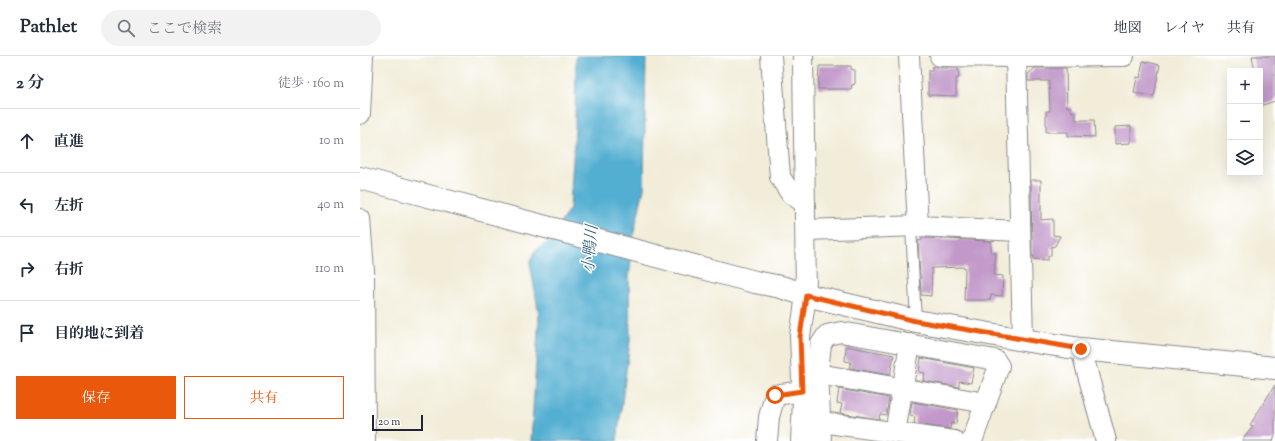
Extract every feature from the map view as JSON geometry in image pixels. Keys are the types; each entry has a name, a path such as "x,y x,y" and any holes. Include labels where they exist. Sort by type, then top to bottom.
{"street":[{"path":"360,114 363,56"},
{"path":"771,56 780,177 791,194 805,203"},
{"path":"802,441 800,337 806,295 803,56"},
{"path":"909,56 915,227"},
{"path":"940,56 1124,56"},
{"path":"1016,57 1019,231 1023,340"},
{"path":"365,179 755,282 781,287 806,295 916,321 1081,349 1275,368"},
{"path":"360,219 364,272 365,441"},
{"path":"806,230 915,227 1019,231"},
{"path":"954,441 895,433 821,432 818,374 821,344 827,335 841,332 995,360 999,366 972,441"},
{"path":"895,433 910,344"},
{"path":"1081,349 1106,441"},
{"path":"818,374 986,402"},
{"path":"768,441 769,418 775,395 802,391"}],"lane":[{"path":"915,227 916,321"}],"water":[{"name":"小鴨川","path":"576,56 646,56 644,189 634,232 629,278 630,341 617,441 531,441 539,315 530,263 534,252 549,241 570,208 575,126"}],"building":[{"path":"1252,56 1275,56 1275,101 1263,105 1263,68 1254,68"},
{"path":"1143,61 1160,65 1154,96 1134,93 1137,77 1140,78"},
{"path":"819,66 851,66 851,69 855,70 855,84 852,85 851,89 818,89"},
{"path":"932,66 940,68 958,68 959,78 956,78 956,96 928,95 928,71 932,71"},
{"path":"1035,68 1066,68 1067,107 1071,107 1072,112 1076,112 1076,120 1094,120 1095,137 1068,136 1068,132 1046,132 1046,111 1050,111 1049,81 1028,81 1028,74"},
{"path":"1131,126 1131,143 1115,144 1115,127"},
{"path":"1031,180 1041,180 1041,220 1053,219 1053,235 1060,236 1055,246 1051,247 1051,256 1048,256 1048,260 1033,259 1034,256 1032,256"},
{"path":"922,238 991,241 991,253 996,253 994,275 1003,276 1002,296 991,295 990,300 964,300 965,267 932,268 931,296 921,295 918,241 922,240"},
{"path":"846,346 894,355 890,375 849,368 851,362 845,361"},
{"path":"921,358 974,368 971,383 959,381 959,387 923,381 925,373 919,372"},
{"path":"1275,385 1275,435 1273,441 1242,441 1253,426 1250,425"},
{"path":"839,389 889,398 886,415 880,414 879,419 840,413 842,404 837,403"},
{"path":"912,402 958,410 956,424 951,423 950,429 914,424 915,417 910,416"}],"route":[{"path":"775,395 802,391 800,337 806,295 916,321 1081,349"}]}
